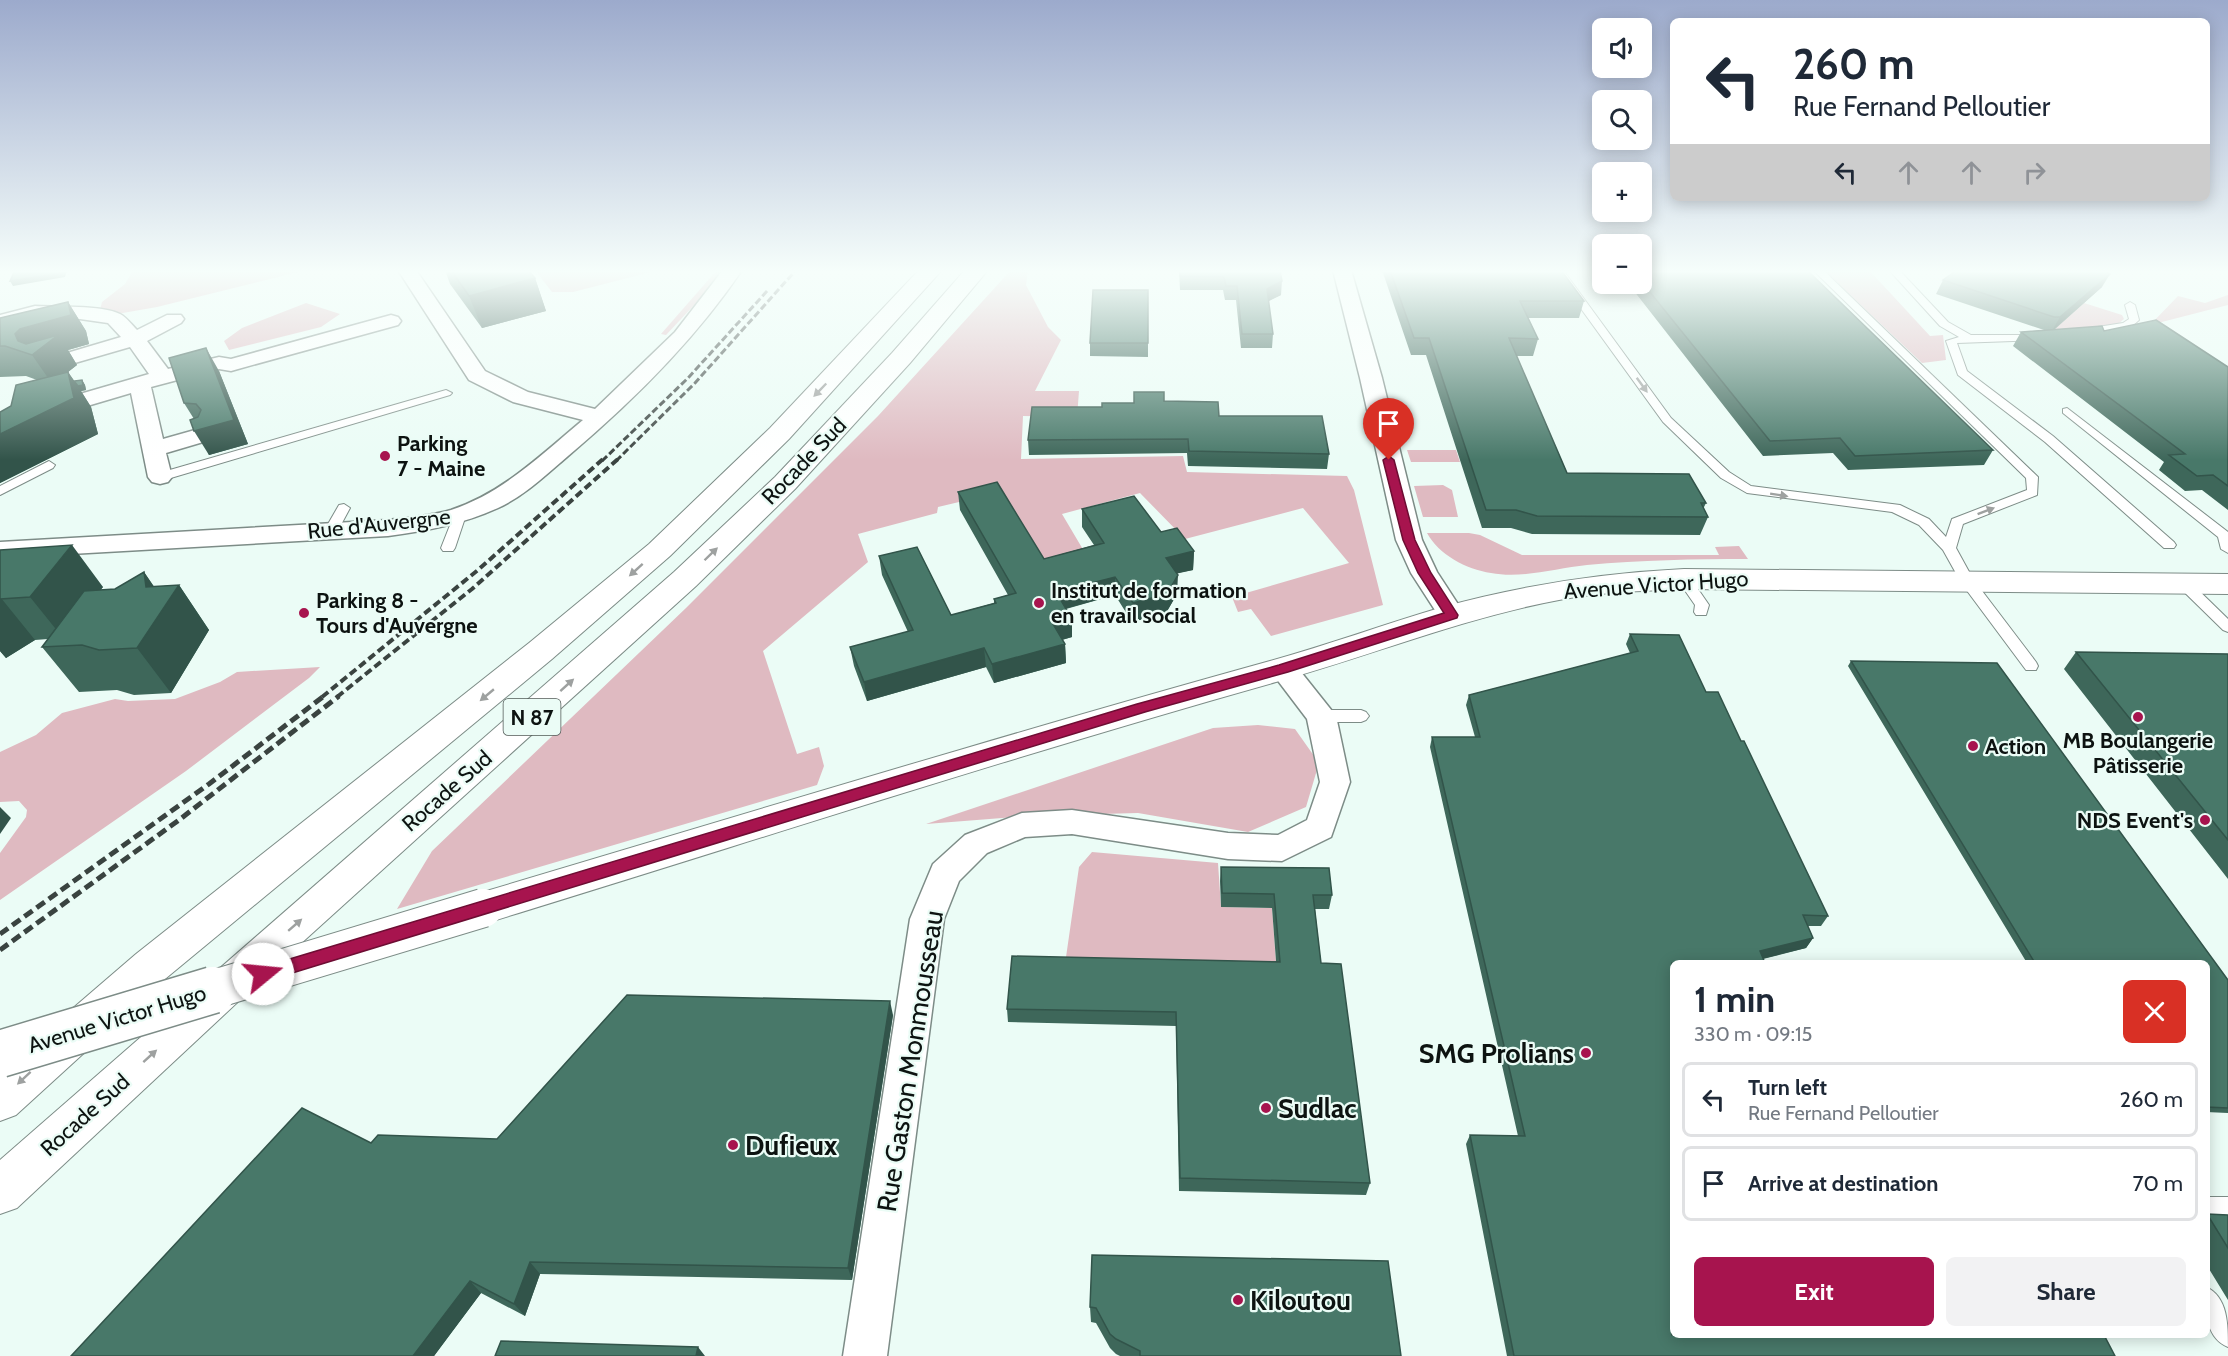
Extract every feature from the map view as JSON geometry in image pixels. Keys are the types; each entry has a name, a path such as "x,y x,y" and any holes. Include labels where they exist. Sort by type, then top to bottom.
{"main road":[{"name":"Rocade Sud","path":"0,1100 182,939 441,733 620,585 727,487 874,333"},
{"name":"Rocade Sud","path":"0,1191 272,945 685,579 785,483 922,333"},
{"name":"Avenue Victor Hugo","path":"0,1054 1142,708 1283,669 1452,615 1559,590 1622,582 1684,579 2228,584"},
{"path":"0,1064 231,877 441,733"},
{"path":"0,1216 60,1137"}],"street":[{"path":"133,333 140,339 151,381 154,449 160,477"},
{"path":"47,365 140,339 150,333"},
{"path":"42,412 219,363 231,365 346,333"},
{"path":"449,333 477,375 490,385 518,397 600,417"},
{"name":"Rue d'Auvergne","path":"0,550 331,531 429,523 460,515 492,502 522,483 600,417 684,333"},
{"path":"1359,333 1409,540 1424,573 1452,615"},
{"path":"154,449 202,435"},
{"name":"Rue Gaston Monmousseau","path":"865,1356 927,919 945,873 976,844 1022,825 1072,822 1228,846 1282,848 1320,828 1335,782 1321,716 1283,669"}],"lane":[{"path":"1604,333 1667,420 1725,475 1747,489 1895,508 1924,522 1949,548 1967,581 2031,666"},
{"path":"1884,333 2032,477 2033,492 1957,522 1949,548"},
{"path":"1961,333 1970,338"},
{"path":"2071,334 2076,333"},
{"path":"2049,336 1970,338 1951,341 1962,373 2049,439 2169,546"},
{"path":"160,477 446,393"},
{"path":"2067,411 2224,535 2228,549"},
{"path":"0,490 48,465"},
{"path":"331,531 344,508"},
{"path":"448,548 460,515"},
{"path":"1684,579 1702,605 1701,612"},
{"path":"2183,583 2228,627"},
{"path":"1321,716 1361,716"},
{"path":"2210,1208 2228,1208"},
{"path":"2210,1305 2228,1335"}],"shaded area":[{"path":"235,333 296,333 229,350 224,341"},
{"path":"953,333 1054,333 1061,340 1035,391 1079,391 1077,417 1023,416 1021,459 1183,456 1187,472 1347,476 1354,490 1383,605 1271,636 1251,609 1238,612 1232,597 1349,563 1303,508 1185,539 1140,493 1062,514 1091,563 1043,564 997,493 938,507 937,513 858,534 868,562 763,651 797,754 819,747 824,766 817,785 397,909 432,851 686,608 878,416"},
{"path":"1891,333 1943,335 1946,360 1922,363"},
{"path":"1407,450 1456,450 1460,462 1411,462"},
{"path":"1443,485 1452,490 1458,517 1423,517 1414,486"},
{"path":"1427,533 1480,535 1522,555 1719,555 1715,547 1739,546 1748,559 1627,562 1503,575 1472,568 1454,560 1432,541"},
{"path":"320,667 309,678 186,771 0,900 0,853 26,817 27,810 19,801 0,802 0,752 36,735 62,713 115,699 128,701 175,699 220,682 237,672"},
{"path":"1258,725 1295,729 1319,763 1306,807 1248,832 1138,813 1026,816 926,824 1213,728"},
{"path":"1092,852 1218,863 1221,907 1272,908 1277,976 1064,971 1079,867"}],"building":[{"path":"0,333 16,333 18,341 26,344 58,335 32,355 0,346"},
{"path":"1091,333 1148,333 1148,343 1090,343"},
{"path":"1412,333 1535,333 1538,339 1509,338 1567,473 1689,474 1706,503 1701,503 1708,517 1537,516 1516,510 1486,510 1429,338 1414,338"},
{"path":"1683,333 1872,333 1993,450 1855,456 1840,438 1770,441"},
{"path":"2023,333 2176,333 2228,367 2228,486 2213,475 2197,476 2169,455 2185,454"},
{"path":"206,348 234,420 194,431 190,420 198,417 201,410 196,404 184,403 169,358"},
{"path":"68,372 74,398 0,434 0,412 11,406 16,385"},
{"path":"82,380 83,385 78,386 74,381"},
{"path":"1134,392 1164,392 1164,401 1218,402 1219,416 1322,416 1329,454 1189,451 1188,439 1028,440 1032,407 1102,407 1102,403 1134,403"},
{"name":"Institut de formation en travail social","path":"997,482 1044,559 1104,543 1082,509 1134,496 1161,532 1177,528 1194,551 1166,558 1178,575 1167,594 1133,603 1115,577 1056,592 1072,619 1053,624 1065,644 992,664 984,648 864,682 850,647 913,630 879,556 917,547 951,615 996,603 994,599 1016,593 958,492"},
{"path":"72,545 30,597 0,599 0,550"},
{"path":"144,572 146,587 179,585 137,648 99,650 82,645 42,647 84,591 115,589"},
{"name":"SMG Prolians","path":"1630,634 1679,635 1706,692 1718,692 1741,741 1744,741 1828,916 1803,915 1813,938 1760,951 1764,960 1670,960 1670,1338 2106,1338 2115,1356 1514,1356 1470,1135 1525,1136 1432,737 1480,737 1469,695 1638,651"},
{"path":"2076,652 2228,654 2228,840"},
{"name":"Action","path":"1851,661 1997,663 2228,980 2228,1108 2210,1107 2210,960 2033,960"},
{"name":"Sudlac","path":"1221,867 1329,868 1332,895 1313,895 1321,963 1341,964 1370,1183 1180,1178 1176,1012 1007,1009 1012,956 1280,962 1274,894 1222,893"},
{"path":"627,995 890,1001 848,1268 530,1262 514,1304 470,1281 413,1356 71,1356 302,1108 371,1143 378,1135 497,1139"},
{"path":"2210,1214 2228,1215 2228,1248 2210,1219"},
{"name":"Kiloutou","path":"1092,1255 1388,1261 1401,1356 1140,1356 1140,1351 1110,1334 1096,1308 1090,1307"},
{"path":"501,1341 698,1347 696,1356 495,1356"}],"railway":[{"path":"602,461 688,378 729,333"},
{"path":"616,461 695,383 739,333"},
{"path":"322,697 478,570 603,459"},
{"path":"337,697 472,589 618,459"},
{"path":"0,934 209,784 324,696"},
{"path":"0,950 179,820 339,696"}],"place":[{"name":"Parking 7 - Maine","path":"385,456"},
{"name":"Institut de formation en travail social","path":"1039,603"},
{"name":"Parking 8 - Tours d'Auvergne","path":"304,613"},
{"name":"MB Boulangerie Pâtisserie","path":"2138,717"},
{"name":"Action","path":"1973,746"},
{"name":"NDS Event's","path":"2205,820"},
{"name":"SMG Prolians","path":"1586,1053"},
{"name":"Sudlac","path":"1266,1108"},
{"name":"Dufieux","path":"733,1145"},
{"name":"Kiloutou","path":"1238,1300"}],"route":[{"path":"263,974 1142,708 1283,669 1452,615 1424,573 1409,540 1389,460"}]}
